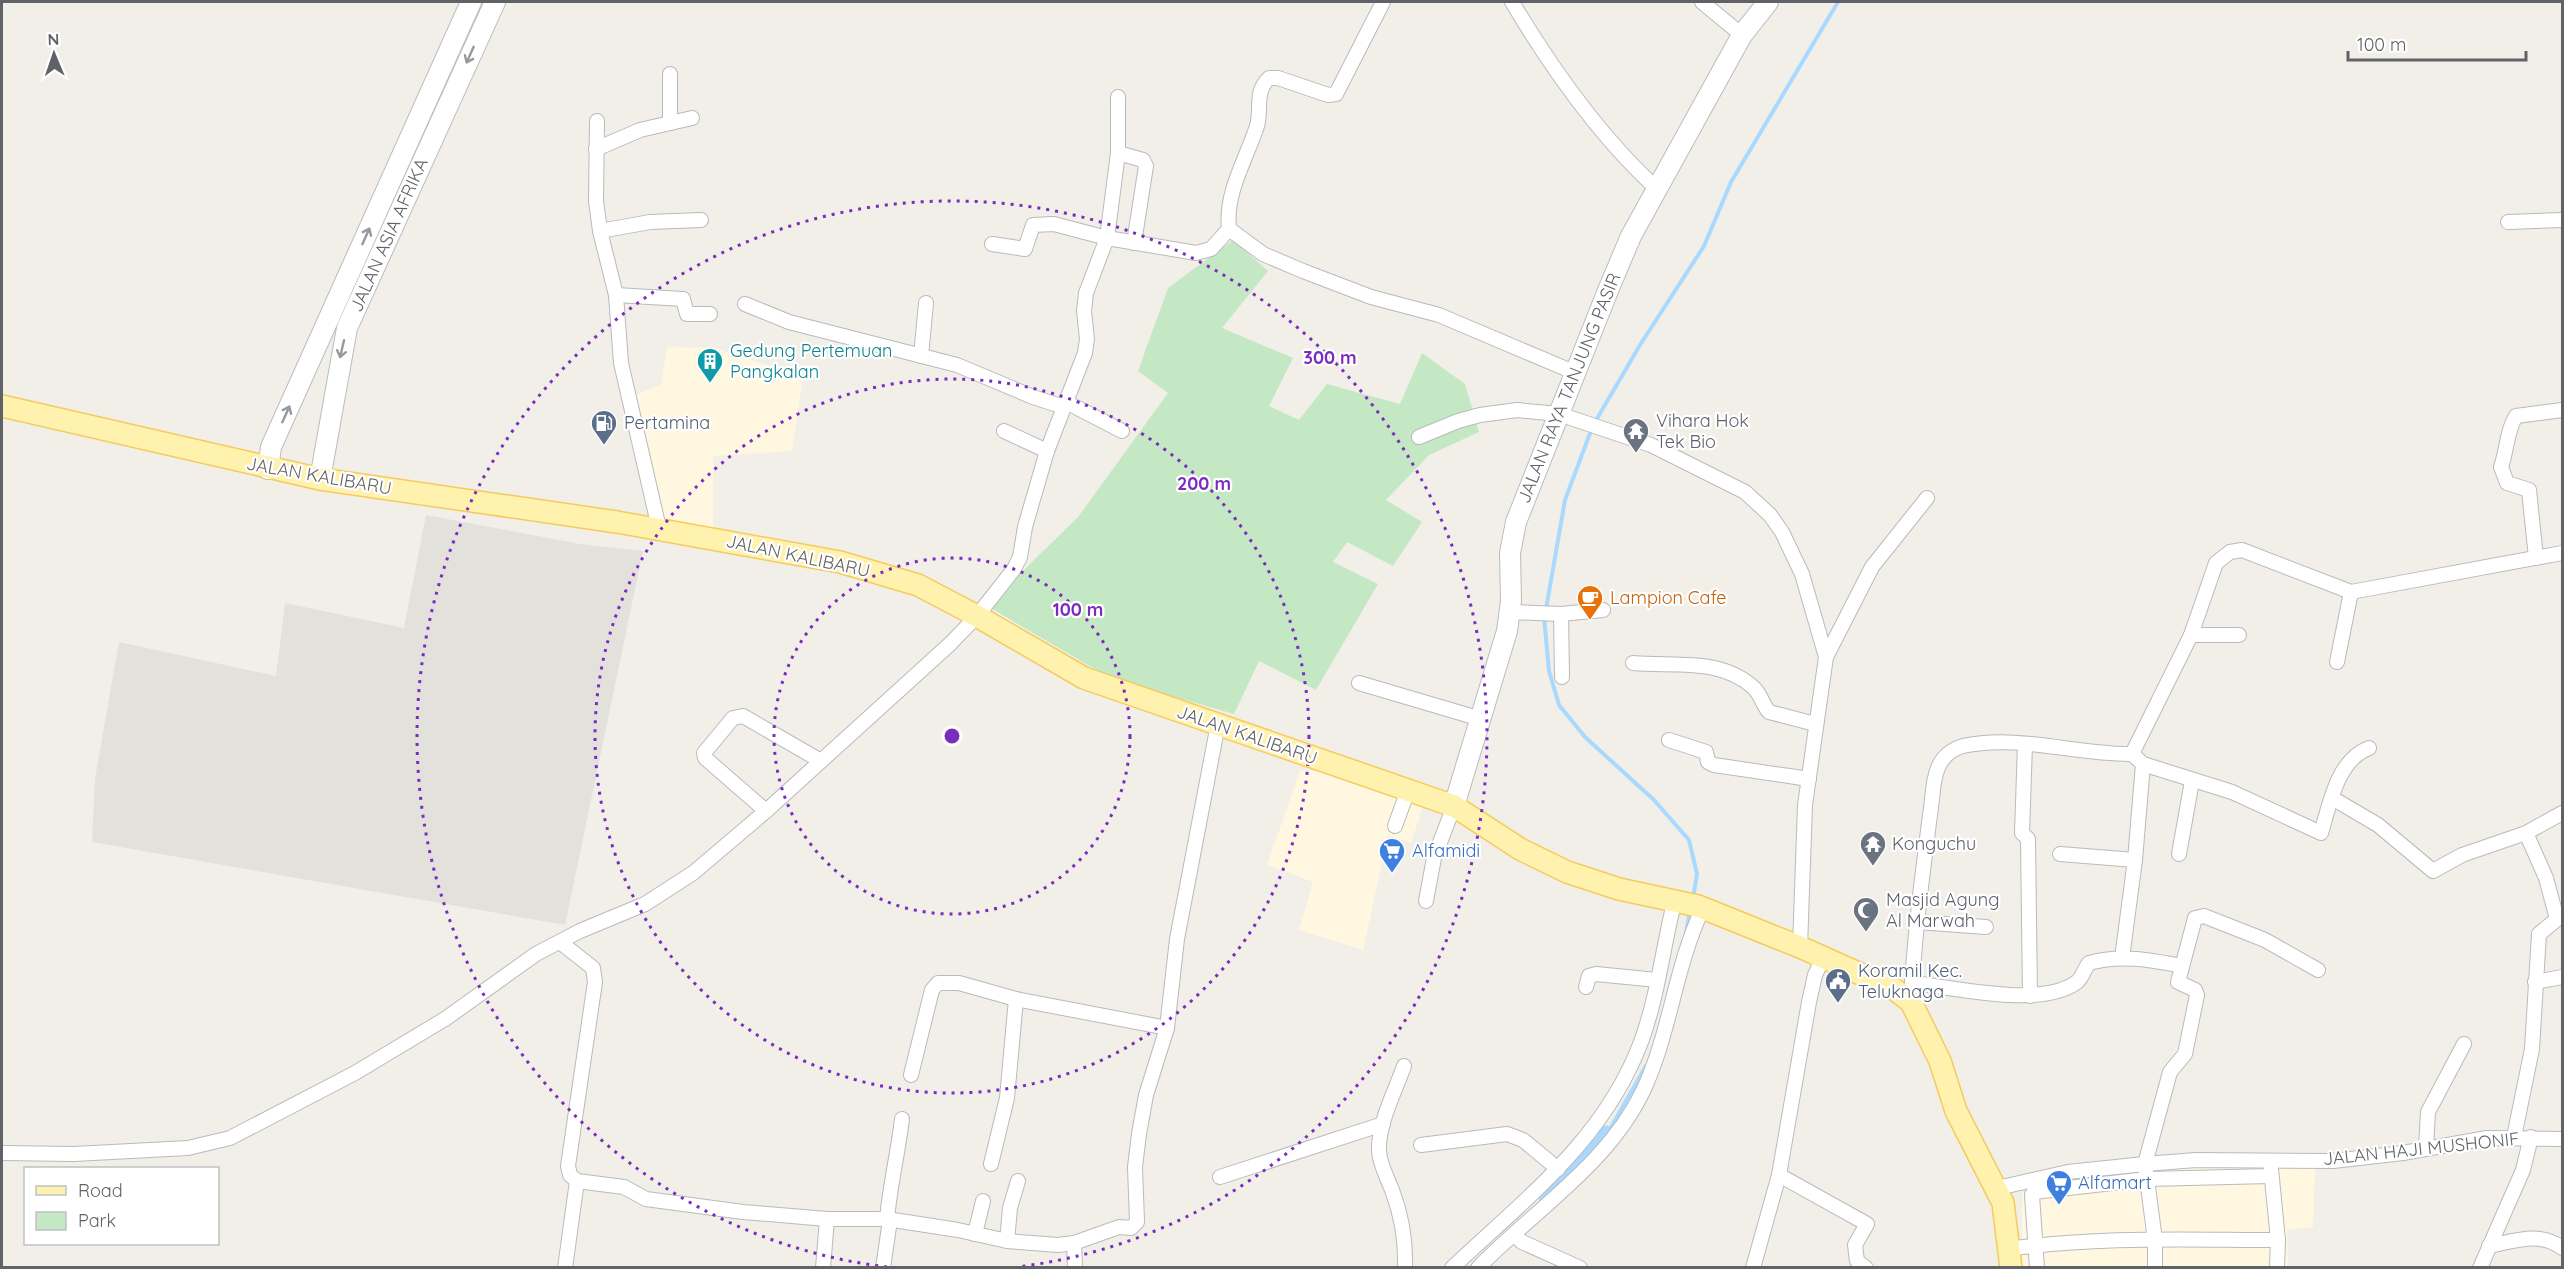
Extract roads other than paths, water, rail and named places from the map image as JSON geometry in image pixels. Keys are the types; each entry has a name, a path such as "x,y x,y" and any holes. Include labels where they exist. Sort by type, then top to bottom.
{"main road":[{"name":"JALAN KALIBARU","path":"2,406 268,469 320,479 658,528 840,562 918,585 1084,678 1454,806 1520,849 1567,872 1619,889 1689,904 1800,947 1894,989 1911,992"},
{"path":"1911,992 1940,1062 1956,1111 1993,1189 2003,1203 2010,1258"}],"street":[{"name":"JALAN ASIA AFRIKA","path":"268,469 272,447 471,2"},
{"name":"JALAN ASIA AFRIKA","path":"320,479 347,328 495,2"},
{"path":"992,244 1025,249 1030,229 1038,223 1054,224 1107,238 1187,252 1204,252 1211,249 1229,229 1230,202 1258,123 1259,96 1264,83 1269,78 1278,78 1328,94 1336,94 1383,2"},
{"path":"1512,2 1540,47 1605,135 1631,165 1657,189"},
{"path":"1702,2 1742,35"},
{"name":"JALAN RAYA TANJUNG PASIR","path":"1454,806 1507,631 1519,613 1510,553 1516,522 1563,416 1576,373 1631,236 1742,35 1768,2"},
{"path":"670,74 670,123"},
{"path":"2,1153 74,1154 188,1148 230,1138 355,1073 445,1019 536,954 580,930 645,904 693,873 766,811 918,674 977,616 1014,569 1020,557 1025,527 1047,451 1086,346 1084,310 1086,293 1107,238 1118,153 1118,97"},
{"path":"596,148 640,130 692,118"},
{"path":"597,121 596,201 600,231 616,295 621,363 658,528"},
{"path":"1118,153 1143,160 1146,166 1134,243"},
{"path":"600,231 650,222 702,220"},
{"path":"2508,222 2562,220"},
{"path":"1229,229 1263,254 1303,271 1371,297 1439,315 1576,373"},
{"path":"616,295 682,299 687,314 710,314"},
{"path":"921,356 926,303"},
{"path":"745,304 789,322 957,365 1033,397 1065,404 1122,431"},
{"path":"1419,437 1458,421 1480,415 1517,410 1563,416 1651,445 1745,492 1770,515 1782,532 1802,573 1826,657"},
{"path":"2536,558 2529,490 2507,483 2501,467 2511,424 2516,416 2562,410"},
{"path":"1004,431 1047,451"},
{"path":"1800,947 1805,805 1826,657 1872,567 1927,498"},
{"path":"2132,754 2191,635 2216,563 2230,552 2242,550 2351,592 2562,553"},
{"path":"2337,662 2351,592"},
{"path":"1519,613 1557,614 1603,610"},
{"path":"1557,614 1562,677"},
{"path":"2191,635 2239,635"},
{"path":"1633,663 1668,666 1706,664 1752,687 1769,712 1815,724"},
{"path":"1359,683 1481,719"},
{"path":"766,811 704,755 733,718 743,716 821,761"},
{"path":"560,942 593,968 595,982 568,1166 570,1175 577,1180 624,1187 646,1199 743,1212 827,1219 888,1220 1007,1241 1058,1245 1074,1243 1119,1227 1131,1228 1137,1222 1135,1167 1139,1134 1146,1095 1167,1028 1178,939 1218,724"},
{"path":"1669,740 1699,747 1706,752 1708,762 1714,765 1809,779"},
{"path":"2025,744 2022,833 2028,839 2030,996"},
{"path":"2182,966 2122,958 2089,963 2079,980 2065,989 2030,996 1911,992 1917,922 1934,790 1941,762 1948,754 1963,746 2025,744 2107,754 2132,754 2143,764 2232,792 2321,833 2338,780 2348,766 2369,748"},
{"path":"2122,958 2135,860 2143,764"},
{"path":"2179,854 2192,781"},
{"path":"1395,826 1408,790"},
{"path":"2332,798 2378,825 2433,871 2462,855 2526,833 2562,813"},
{"path":"1426,901 1434,858 1454,806"},
{"path":"2514,1137 2532,1048 2539,934 2560,917 2526,833"},
{"path":"2060,854 2135,860"},
{"path":"1452,1268 1558,1169 1598,1124 1615,1097 1641,1041 1657,980 1689,904"},
{"path":"1478,1268 1572,1183 1622,1126 1634,1108 1659,1054 1688,939 1689,904"},
{"path":"2155,1268 2155,1240 2145,1164 2170,1072 2185,1054 2197,995 2195,990 2178,984 2196,918 2201,916 2265,940 2318,970"},
{"path":"1917,922 1986,927"},
{"path":"1753,1268 1779,1175 1809,1002 1815,975 1822,958"},
{"path":"1586,987 1589,976 1596,974 1657,980"},
{"path":"2535,982 2562,977"},
{"path":"911,1075 933,985 959,983 1016,999 1167,1028"},
{"path":"991,1164 1007,1098 1016,999"},
{"path":"2426,1148 2428,1112 2464,1044"},
{"path":"1404,1066 1383,1124 1379,1156 1400,1216 1406,1241 1405,1268"},
{"path":"883,1268 890,1185 898,1152 902,1119"},
{"path":"1220,1178 1383,1124"},
{"path":"1421,1144 1507,1134 1523,1140 1558,1169"},
{"name":"JALAN HAJI MUSHONIF","path":"1993,1189 2068,1172 2145,1164 2196,1160 2333,1161 2514,1137 2562,1139"},
{"path":"2480,1268 2523,1170 2531,1137"},
{"path":"2271,1161 2277,1268"},
{"path":"1779,1175 1867,1224 1854,1251 1857,1261 1866,1268"},
{"path":"2037,1268 2032,1196 2034,1192 2147,1179 2271,1176"},
{"path":"565,1268 577,1180"},
{"path":"1007,1241 1010,1208 1018,1180"},
{"path":"975,1234 983,1201"},
{"path":"823,1268 827,1219"},
{"path":"1514,1235 1522,1242 1580,1268"},
{"path":"2489,1246 2539,1237 2549,1239 2562,1248"},
{"path":"2010,1258 2036,1245 2155,1240 2277,1240"},
{"path":"1074,1243 1075,1268"}],"waterway":[{"path":"1595,422 1640,345 1704,246 1731,182 1838,2"},
{"path":"1546,609 1565,500 1592,428"},
{"path":"1544,617 1549,671 1559,705 1585,737 1654,800 1689,840 1697,874 1693,898"},
{"path":"1686,933 1690,911"},
{"path":"1606,1136 1646,1066"},
{"path":"1549,1197 1606,1136"}],"place":[{"name":"Gedung Pertemuan Pangkalan","path":"710,384"},
{"name":"Pertamina","path":"604,446"},
{"name":"Vihara Hok Tek Bio","path":"1636,454"},
{"name":"Lampion Cafe","path":"1590,621"},
{"name":"Konguchu","path":"1873,867"},
{"name":"Alfamidi","path":"1392,874"},
{"name":"Masjid Agung Al Marwah","path":"1866,933"},
{"name":"Koramil Kec. Teluknaga","path":"1838,1004"},
{"name":"Alfamart","path":"2059,1206"}]}
